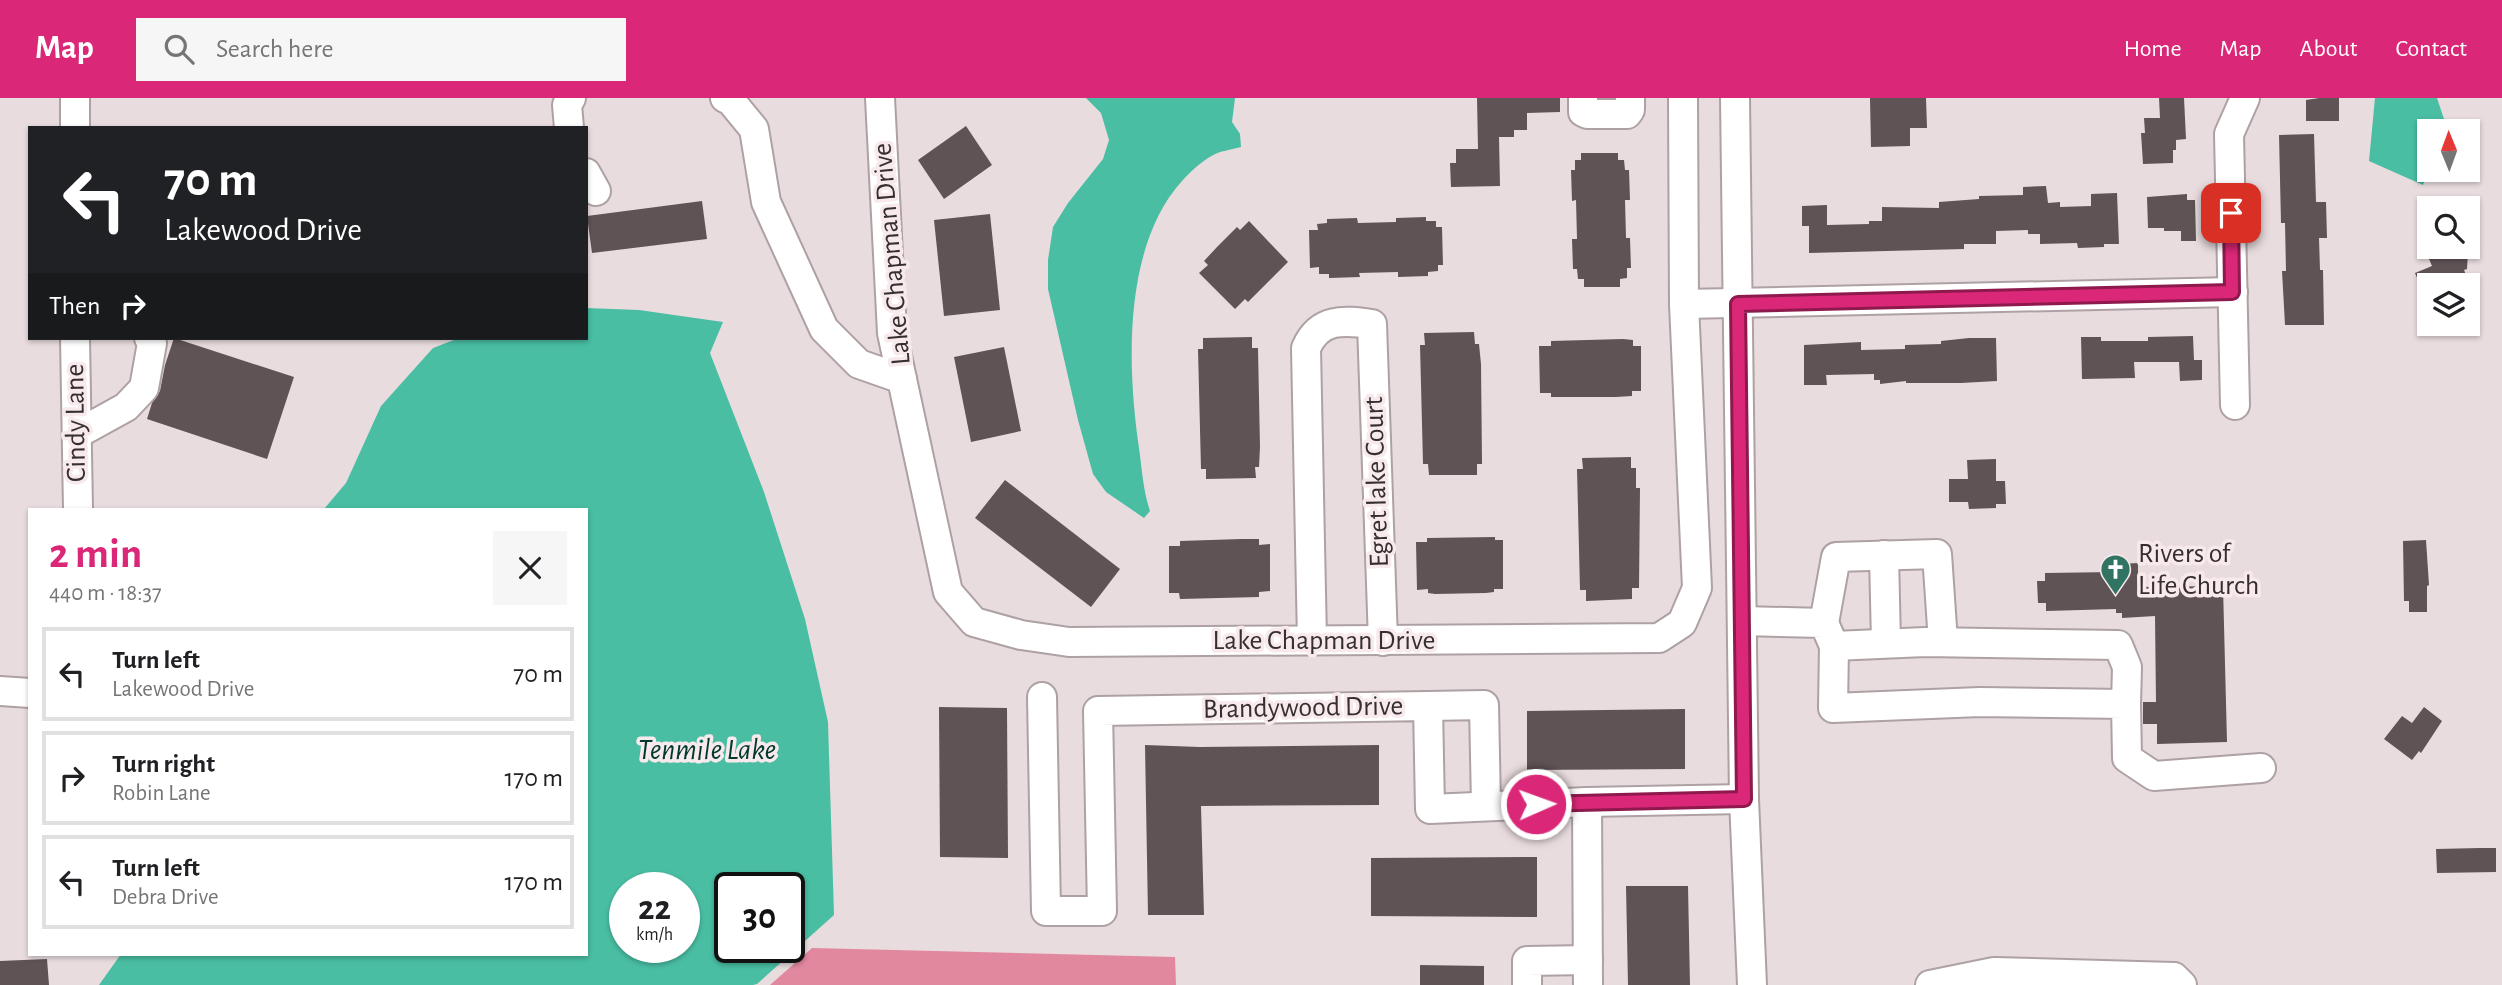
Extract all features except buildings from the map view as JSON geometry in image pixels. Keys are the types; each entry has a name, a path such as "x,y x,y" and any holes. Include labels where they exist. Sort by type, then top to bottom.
{"street":[{"path":"75,98 75,126"},
{"path":"569,126 567,105 571,98"},
{"path":"725,98 731,101 754,129 766,202 824,328 859,364 902,379"},
{"name":"Lake Chapman Drive","path":"880,98 892,333 948,592 974,622 1021,635 1069,642 1659,638 1682,623 1698,588 1684,304 1683,98"},
{"path":"1583,98 1583,112 1587,114 1627,114 1630,110 1630,98"},
{"path":"1735,98 1744,799 1752,985"},
{"path":"2235,405 2229,134 2245,98"},
{"path":"1684,304 2232,292"},
{"name":"Egret lake Court","path":"1311,641 1306,348 1311,336 1326,324 1347,321 1372,324 1383,640"},
{"name":"Cindy Lane","path":"75,340 78,508"},
{"path":"77,434 126,407 144,388 152,343 150,340"},
{"path":"1943,642 1937,554 1836,557 1829,634 1833,708 1980,702 2126,704"},
{"path":"1884,555 1886,643"},
{"path":"1742,621 1886,643 2118,645 2127,667 2127,758 2154,776 2261,768"},
{"path":"0,691 28,693"},
{"name":"Brandywood Drive","path":"1042,698 1046,911 1102,911 1098,711 1428,706 1430,809 1744,799"},
{"path":"1428,706 1484,705 1486,806"},
{"path":"1527,985 1527,961 1588,972 1587,802"},
{"path":"1930,985 1994,972 2174,976 2182,985"}],"shaded area":[{"path":"812,948 1175,957 1176,985 770,985 795,963 805,963 805,954"}],"water":[{"path":"1086,98 1235,98 1232,122 1240,134 1241,147 1210,157 1182,181 1163,208 1149,239 1139,272 1134,308 1132,381 1143,480 1150,511 1144,518 1106,492 1093,474 1048,289 1048,260 1053,227 1068,203 1103,159 1109,140 1101,113"},
{"path":"2375,98 2437,98 2444,119 2417,119 2417,182 2424,182 2423,185 2369,161"},
{"name":"Tenmile Lake","path":"588,308 639,310 723,322 710,353 764,492 805,619 828,722 834,915 805,941 805,872 714,872 714,963 780,963 757,984 99,985 120,956 588,956 588,508 325,508 346,483 381,406 433,348 454,340 588,340"}],"place":[{"name":"Rivers of Life Church","path":"2115,597"}],"route":[{"path":"1536,804 1744,799 1738,304 2232,292 2231,213"}]}
